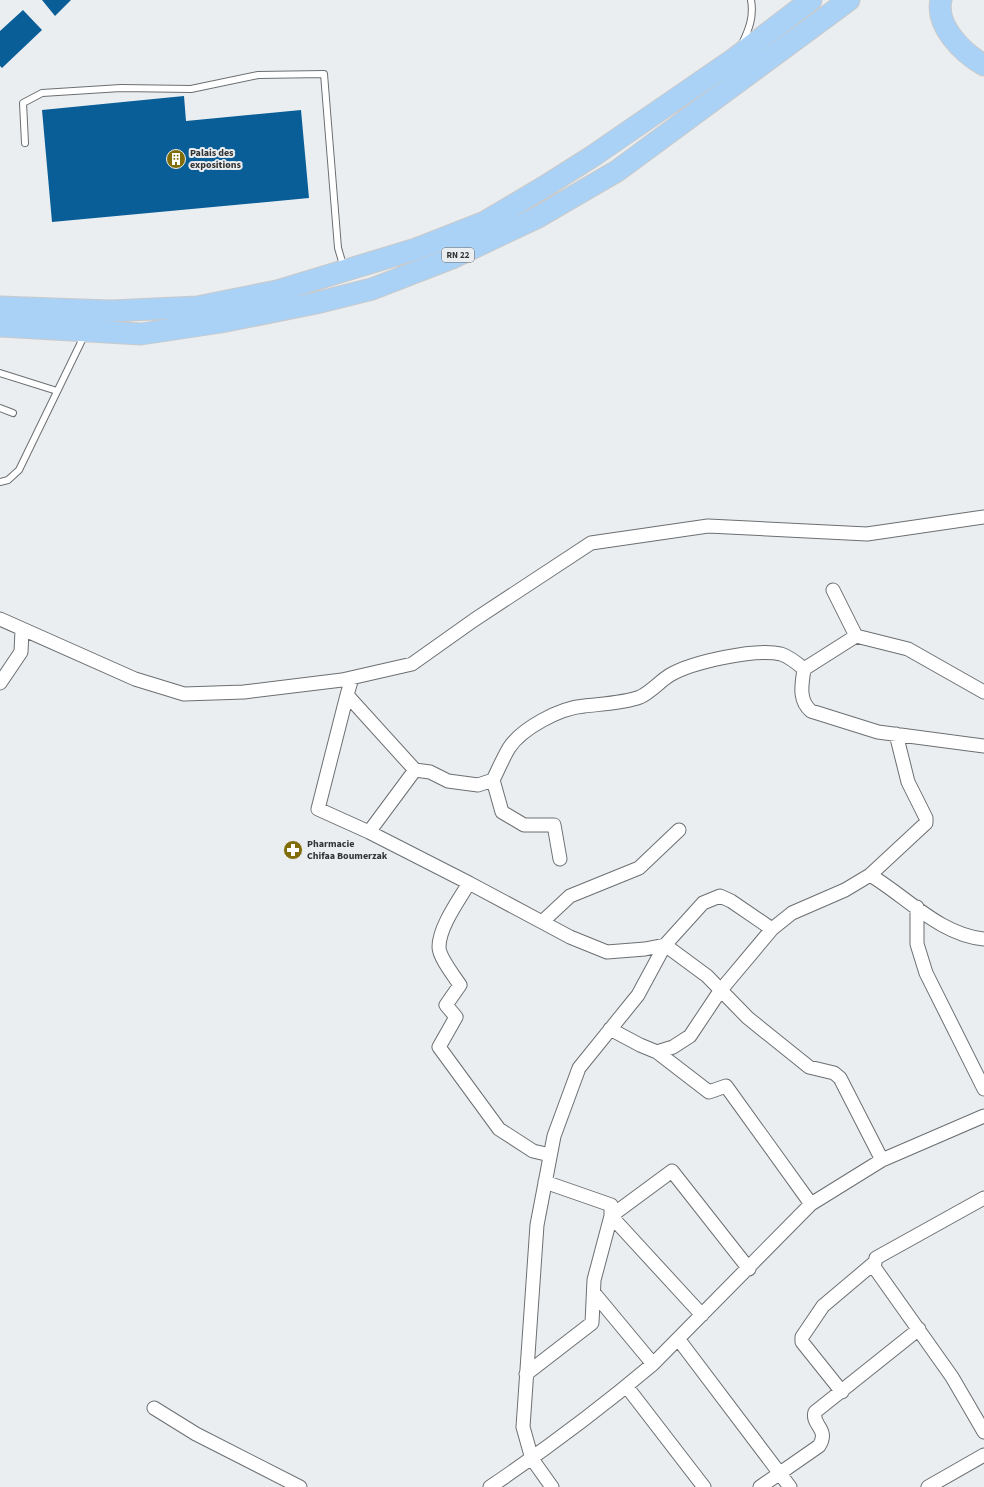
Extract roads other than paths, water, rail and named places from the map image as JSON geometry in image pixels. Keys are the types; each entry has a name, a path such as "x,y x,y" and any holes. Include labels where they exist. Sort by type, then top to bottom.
{"highway":[{"name":"RN 22","path":"0,307 110,311 197,307 277,290 416,249 485,222 593,156 734,59 811,0"},
{"name":"RN 22","path":"0,326 141,334 250,316 316,303 372,289 452,258 538,217 617,171 849,0"},
{"path":"941,0 939,7 944,26 958,45 984,65"}],"street":[{"path":"0,619 135,679 184,694 244,692 352,678 412,664 474,620 591,543 708,526 866,534 984,516"},
{"path":"833,590 856,636"},
{"path":"0,683 21,652 22,630"},
{"path":"984,692 908,649 856,636 804,669 801,689 806,706 811,711 878,732 984,746"},
{"path":"347,695 415,770 430,772 448,781 478,785 492,780 510,746 532,726 557,712 581,706 609,703 640,697 670,675 699,663 742,654 780,654 790,658 804,669"},
{"path":"352,678 318,809 369,832 570,937 606,952 645,949 665,945 707,976 748,1018 809,1067 834,1073 840,1078 882,1160"},
{"path":"657,1052 673,1047 690,1036 720,991 772,929 792,914 845,890 870,875 926,823 926,818 908,782 896,734"},
{"path":"369,832 415,770"},
{"path":"492,780 502,812 524,825 554,825 560,859"},
{"path":"542,922 570,896 639,868 679,830"},
{"path":"870,875 892,888 949,930 973,938 984,939"},
{"path":"469,883 442,930 439,948 460,985 446,1005 456,1017 439,1047 499,1129 533,1151 550,1155"},
{"path":"552,1487 532,1459 523,1427 526,1374 537,1225 554,1136 579,1068 638,995 665,945 703,903 720,896 731,901 772,929"},
{"path":"917,907 917,944 926,973 984,1089"},
{"path":"610,1029 657,1052 709,1092 726,1086 811,1204"},
{"path":"490,1487 532,1459 626,1387 653,1364 749,1269 811,1204 882,1160 984,1116"},
{"path":"611,1216 672,1171 749,1269"},
{"path":"526,1374 592,1323 594,1280 611,1216 611,1205 545,1182"},
{"path":"842,1392 802,1342 802,1337 823,1306 874,1263 876,1258 903,1241 984,1198"},
{"path":"611,1216 702,1315"},
{"path":"874,1263 874,1267 952,1377 984,1432"},
{"path":"594,1293 653,1364"},
{"path":"760,1487 819,1446 824,1439 824,1434 814,1414 919,1329"},
{"path":"678,1340 790,1487"},
{"path":"626,1387 704,1487"},
{"path":"154,1408 196,1434 287,1482 300,1487"},
{"path":"928,1487 984,1455"}],"lane":[{"path":"734,59 752,21 753,10 751,0"},
{"path":"24,143 23,103 42,93 121,88 191,89 258,75 324,74 338,248 345,271"},
{"path":"0,482 8,480 19,470 86,330"},
{"path":"0,374 57,391"},
{"path":"0,408 13,413"}],"place":[{"name":"Palais des expositions","path":"176,159"},
{"name":"Pharmacie Chifaa Boumerzak","path":"293,850"}]}
